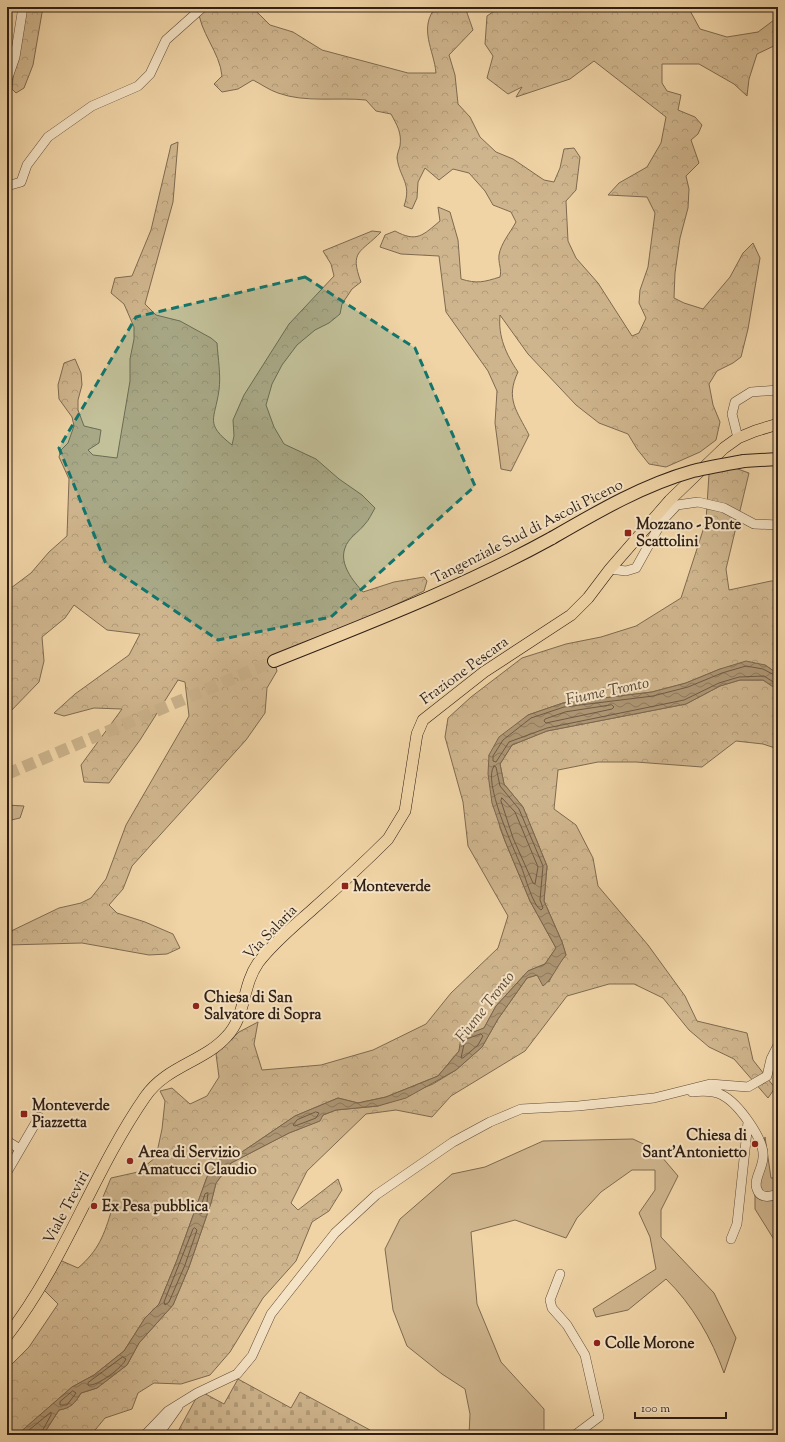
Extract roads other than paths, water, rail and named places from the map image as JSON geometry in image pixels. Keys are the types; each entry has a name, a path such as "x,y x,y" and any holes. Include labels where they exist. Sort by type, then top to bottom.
{"highway":[{"name":"Tangenziale Sud di Ascoli Piceno","path":"274,661 442,593 491,570 552,538 597,512 653,485 692,471 744,461 778,459"}],"main road":[{"name":"Frazione Pescara","path":"344,881 388,839 402,816 408,801 417,734 423,720 484,672 571,615 588,598 610,569 670,500 707,463 738,438 754,430 778,424"},
{"name":"Via Salaria","path":"149,1091 173,1071 213,1048 226,1038 234,1029 240,1016 246,985 258,963 284,936 344,881"},
{"name":"Viale Treviri","path":"7,1336 23,1313 58,1255 116,1144 149,1091"}],"street":[{"path":"7,80 15,57 23,7"},
{"path":"7,186 21,182 27,164 48,137 92,106 138,86 150,74 166,40 203,7"},
{"path":"738,438 732,414 735,402 751,392 778,390"},
{"path":"610,569 626,572 636,568 662,521 677,505 686,502 698,502 724,508 754,524 778,525"},
{"path":"145,1435 159,1428 168,1411 197,1393 238,1374 252,1356 271,1314 335,1234 376,1195 453,1142 490,1122 521,1109 621,1102 654,1098 710,1084 748,1087 767,1076 771,1059 778,1045"},
{"path":"674,1094 702,1091 722,1095 737,1107 759,1137 763,1147 761,1172 755,1184 757,1191 762,1196 770,1197 778,1194"},
{"path":"7,1172 39,1117"},
{"path":"731,1239 737,1224 748,1122"},
{"path":"7,1142 20,1149"},
{"path":"560,1274 550,1300 552,1308 567,1325 585,1355 599,1418 575,1435"}],"water":[{"path":"746,661 765,665 778,674 778,690 763,680 740,680 720,686 686,704 547,731 512,745 500,764 504,784 523,807 547,866 544,901 562,942 566,955 552,976 543,986 537,975 527,978 498,1019 482,1047 456,1070 406,1098 378,1106 336,1110 323,1115 320,1121 289,1133 231,1163 216,1183 211,1203 189,1267 173,1305 139,1343 127,1365 97,1388 81,1393 75,1402 70,1406 59,1410 43,1435 17,1435 72,1387 94,1375 124,1351 145,1318 159,1304 177,1260 207,1177 219,1160 239,1154 295,1116 338,1098 358,1103 386,1097 438,1076 459,1051 461,1037 484,1028 496,1006 528,971 545,964 556,948 530,901 505,841 492,803 488,774 489,755 499,737 528,715 563,703 652,692 686,683 720,669"}],"tunnel":[{"path":"7,774 274,661"}],"place":[{"name":"Mozzano - Ponte Scattolini","path":"628,533"},
{"name":"Monteverde","path":"345,886"},
{"name":"Chiesa di San Salvatore di Sopra","path":"196,1006"},
{"name":"Monteverde Piazzetta","path":"24,1114"},
{"name":"Chiesa di Sant'Antonietto","path":"755,1144"},
{"name":"Area di Servizio Amatucci Claudio","path":"130,1161"},
{"name":"Ex Pesa pubblica","path":"94,1206"},
{"name":"Colle Morone","path":"597,1343"}],"water label":[{"name":"Fiume Tronto","path":"607,690"},
{"name":"Fiume Tronto","path":"484,1006"}]}
